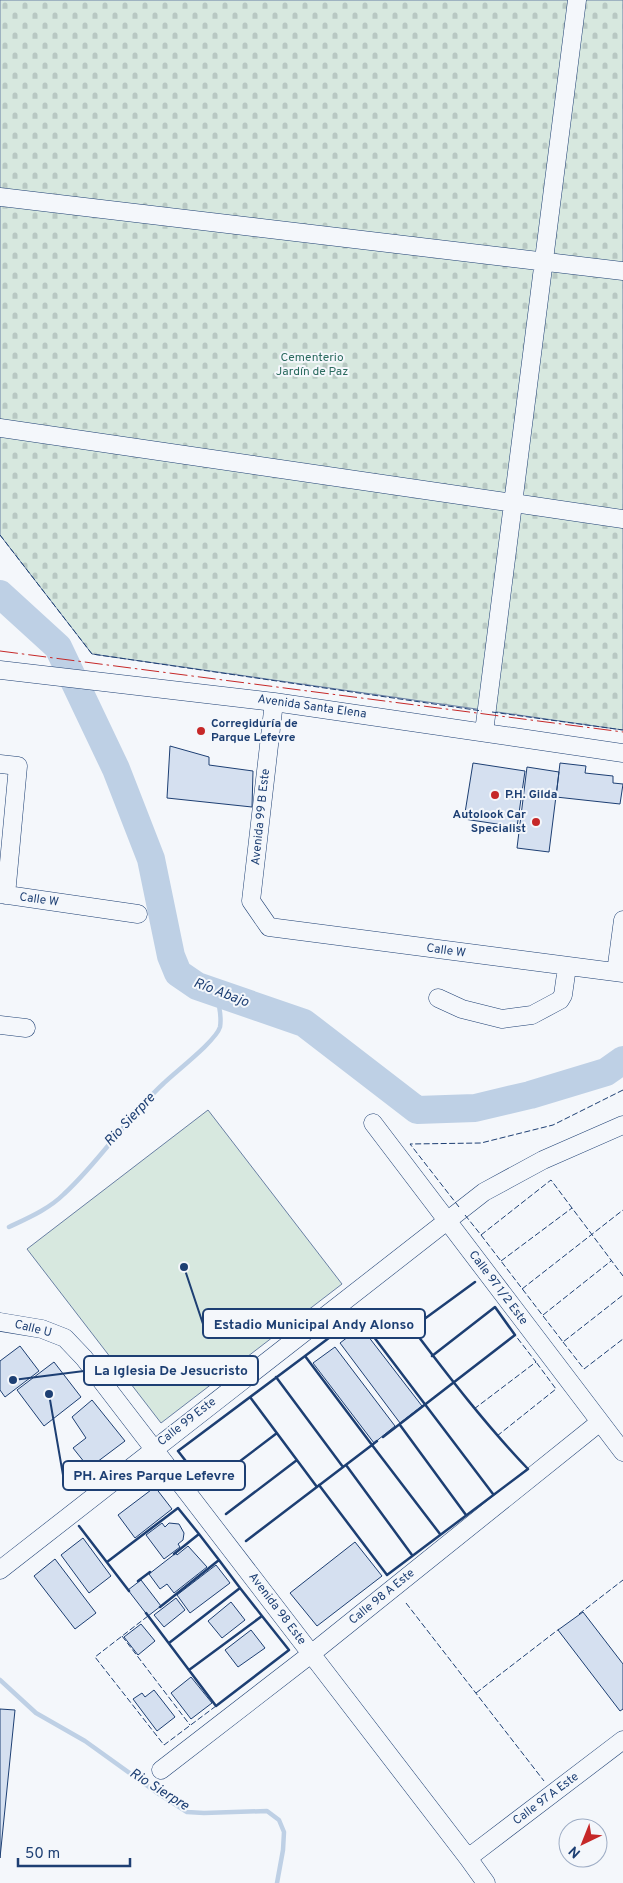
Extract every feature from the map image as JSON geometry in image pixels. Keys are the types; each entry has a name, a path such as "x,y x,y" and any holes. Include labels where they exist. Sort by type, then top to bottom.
{"street":[{"path":"484,732 577,0"},
{"path":"0,197 623,271"},
{"path":"0,428 623,520"},
{"name":"Avenida Santa Elena","path":"2,670 274,702 623,753"},
{"name":"Avenida 99 B Este","path":"269,927 251,901 274,702"},
{"path":"0,764 18,766 3,894"},
{"name":"Calle W","path":"3,894 138,914"},
{"path":"619,972 623,920"},
{"name":"Calle W","path":"269,927 567,967 619,972"},
{"path":"438,998 462,1009 502,1019 532,1016 560,1000 563,995 567,967"},
{"path":"0,1025 26,1028"},
{"name":"Calle 97 1/2 Este","path":"373,1123 623,1452"},
{"name":"Calle 99 Este","path":"0,1570 484,1192 561,1152 623,1125"},
{"name":"Calle U","path":"0,1322 42,1329 65,1338"},
{"name":"Avenida 98 Este","path":"65,1338 84,1358 154,1448 486,1883"},
{"name":"Calle 98 A Este","path":"161,1770 311,1654 600,1422"},
{"name":"Calle 97 A Este","path":"468,1858 623,1740"}],"green space":[{"name":"Cementerio Jardín de Paz","path":"0,0 623,0 623,730 92,654 0,535"},
{"path":"208,1110 342,1284 161,1423 27,1249"}],"building":[{"path":"170,746 209,757 209,765 253,771 252,807 167,798"},
{"name":"P.H. Gilda","path":"473,763 525,771 517,827 464,819"},
{"path":"560,763 586,766 585,773 613,776 613,783 623,784 620,804 556,797"},
{"name":"Autolook Car Specialist","path":"527,767 559,772 549,852 517,848"},
{"path":"361,1327 422,1406 400,1423 340,1343"},
{"path":"20,1346 39,1371 5,1397 0,1390 0,1361"},
{"path":"335,1347 395,1426 374,1443 313,1363"},
{"path":"54,1362 81,1397 44,1426 17,1390"},
{"path":"92,1400 125,1441 89,1468 73,1448 86,1438 72,1417"},
{"path":"155,1487 172,1509 135,1538 118,1515"},
{"path":"162,1523 165,1527 169,1523 179,1524 184,1533 183,1540 178,1544 180,1547 164,1559 146,1535"},
{"path":"83,1538 111,1576 89,1593 61,1555"},
{"path":"355,1542 382,1576 317,1626 290,1593"},
{"path":"188,1546 207,1567 174,1593 167,1584 160,1589 149,1574"},
{"path":"55,1559 96,1613 75,1629 34,1576"},
{"path":"216,1565 230,1583 190,1613 177,1595"},
{"path":"141,1580 161,1606 148,1616 128,1590"},
{"path":"176,1598 185,1610 164,1627 154,1615"},
{"path":"231,1602 245,1620 222,1638 208,1621"},
{"path":"583,1612 623,1664 623,1709 620,1711 558,1630"},
{"path":"141,1624 155,1641 138,1655 124,1637"},
{"path":"251,1630 265,1648 238,1667 225,1650"},
{"path":"191,1677 212,1703 191,1719 171,1693"},
{"path":"154,1690 175,1717 157,1731 133,1699 142,1693 145,1697"},
{"path":"0,1709 15,1710 0,1858"}],"waterway":[{"name":"Río Abajo","path":"0,594 58,647 116,769 151,859 171,956 178,973 197,986 304,1023 417,1110 475,1108 530,1095 606,1072 623,1060"},
{"name":"Rio Sierpre","path":"9,1227 45,1209 64,1194 90,1167 151,1096 211,1040 217,1033 221,1023 216,993"},
{"name":"Rio Sierpre","path":"0,1680 36,1713 85,1741 187,1812 267,1811 279,1820 284,1832 277,1883"}],"fence":[{"path":"0,535 92,654 482,711"},
{"path":"492,712 623,730"},
{"path":"459,1207 410,1144 481,1143 553,1125 623,1090"},
{"path":"465,1215 481,1235 551,1180 623,1276"},
{"path":"501,1261 572,1208"},
{"path":"522,1289 623,1210"},
{"path":"481,1235 563,1342 623,1295"},
{"path":"543,1315 611,1261"},
{"path":"474,1409 536,1362 515,1335"},
{"path":"563,1342 584,1369 623,1339"},
{"path":"497,1436 556,1389 536,1362"},
{"path":"579,1614 623,1580"},
{"path":"406,1603 544,1781"},
{"path":"148,1616 95,1657 164,1745 216,1706"},
{"path":"476,1693 559,1629"},
{"path":"122,1636 190,1725"}],"wall":[{"path":"319,1485 387,1575 528,1469 454,1383 412,1328 475,1282"},
{"path":"383,1437 515,1335 495,1307 432,1356"},
{"path":"377,1441 372,1445 305,1356 358,1316 493,1494"},
{"path":"277,1433 206,1487 178,1451 305,1356"},
{"path":"276,1377 343,1467"},
{"path":"250,1397 317,1487"},
{"path":"400,1425 466,1515"},
{"path":"246,1541 372,1445 440,1534"},
{"path":"226,1514 297,1460"},
{"path":"346,1465 412,1555"},
{"path":"107,1562 178,1508 199,1534"},
{"path":"79,1526 129,1591"},
{"path":"174,1554 199,1534 219,1560"},
{"path":"160,1607 219,1560 240,1588"},
{"path":"138,1581 150,1572"},
{"path":"169,1643 240,1588 262,1616"},
{"path":"146,1613 216,1706 289,1650 262,1616 189,1670"}],"power":[{"path":"0,651 623,732"}],"place":[{"name":"Corregiduría de Parque Lefevre","path":"201,731"},
{"name":"P.H. Gilda","path":"495,795"},
{"name":"Autolook Car Specialist","path":"536,822"},
{"name":"Estadio Municipal Andy Alonso","path":"184,1267"},
{"name":"La Iglesia De Jesucristo","path":"13,1380"},
{"name":"PH. Aires Parque Lefevre","path":"49,1394"}]}
